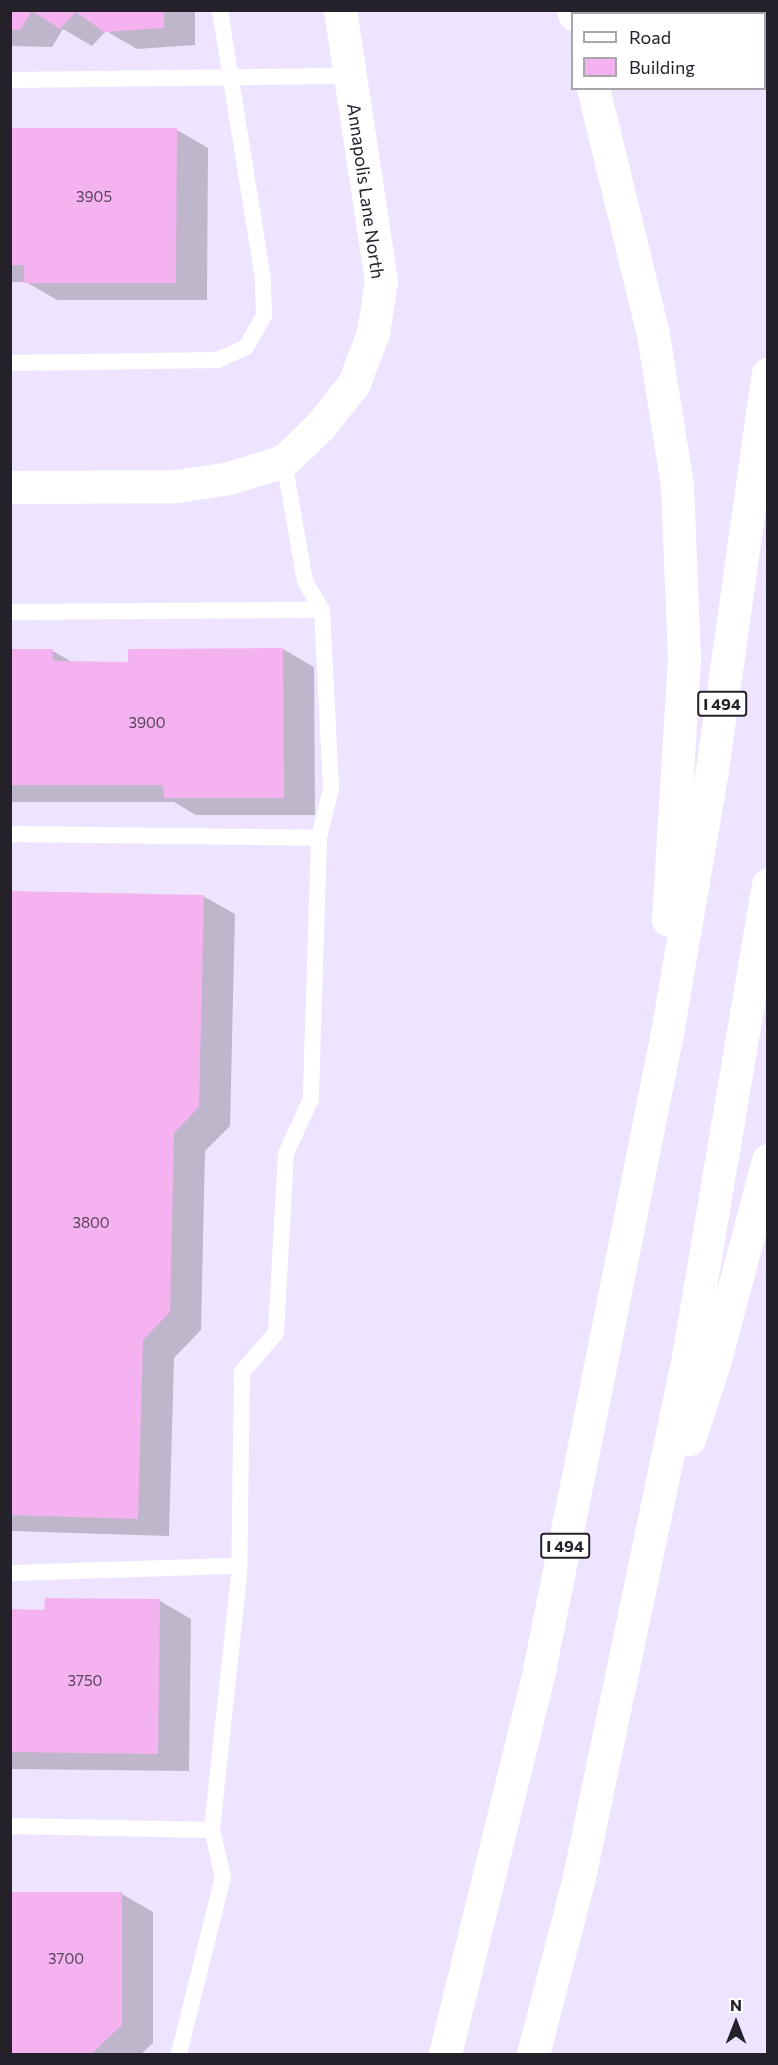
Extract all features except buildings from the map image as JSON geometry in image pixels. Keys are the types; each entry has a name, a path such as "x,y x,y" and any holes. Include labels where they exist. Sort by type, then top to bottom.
{"main road":[{"name":"Annapolis Lane North","path":"10,487 177,486 229,478 284,461 321,425 354,383 373,333 381,281 340,10"},
{"path":"593,90 657,354 672,439 679,515 684,647 669,906 667,1033"},
{"name":"I 494","path":"445,2055 546,1638 667,1033 712,770 768,374"},
{"path":"533,2055 579,1877 688,1358 768,885"},
{"path":"638,1594 714,1363 768,1160"}],"lane":[{"path":"10,363 218,360 246,347 264,316 263,279 220,10"},
{"path":"10,80 233,80 350,76"},
{"path":"179,2055 223,1877 212,1830 240,1566 242,1372 276,1333 286,1153 311,1099 319,838 331,788 322,610 305,581 284,461"},
{"path":"10,612 322,610"},
{"path":"10,834 319,838"},
{"path":"10,1573 240,1566"},
{"path":"10,1826 212,1830"}]}
